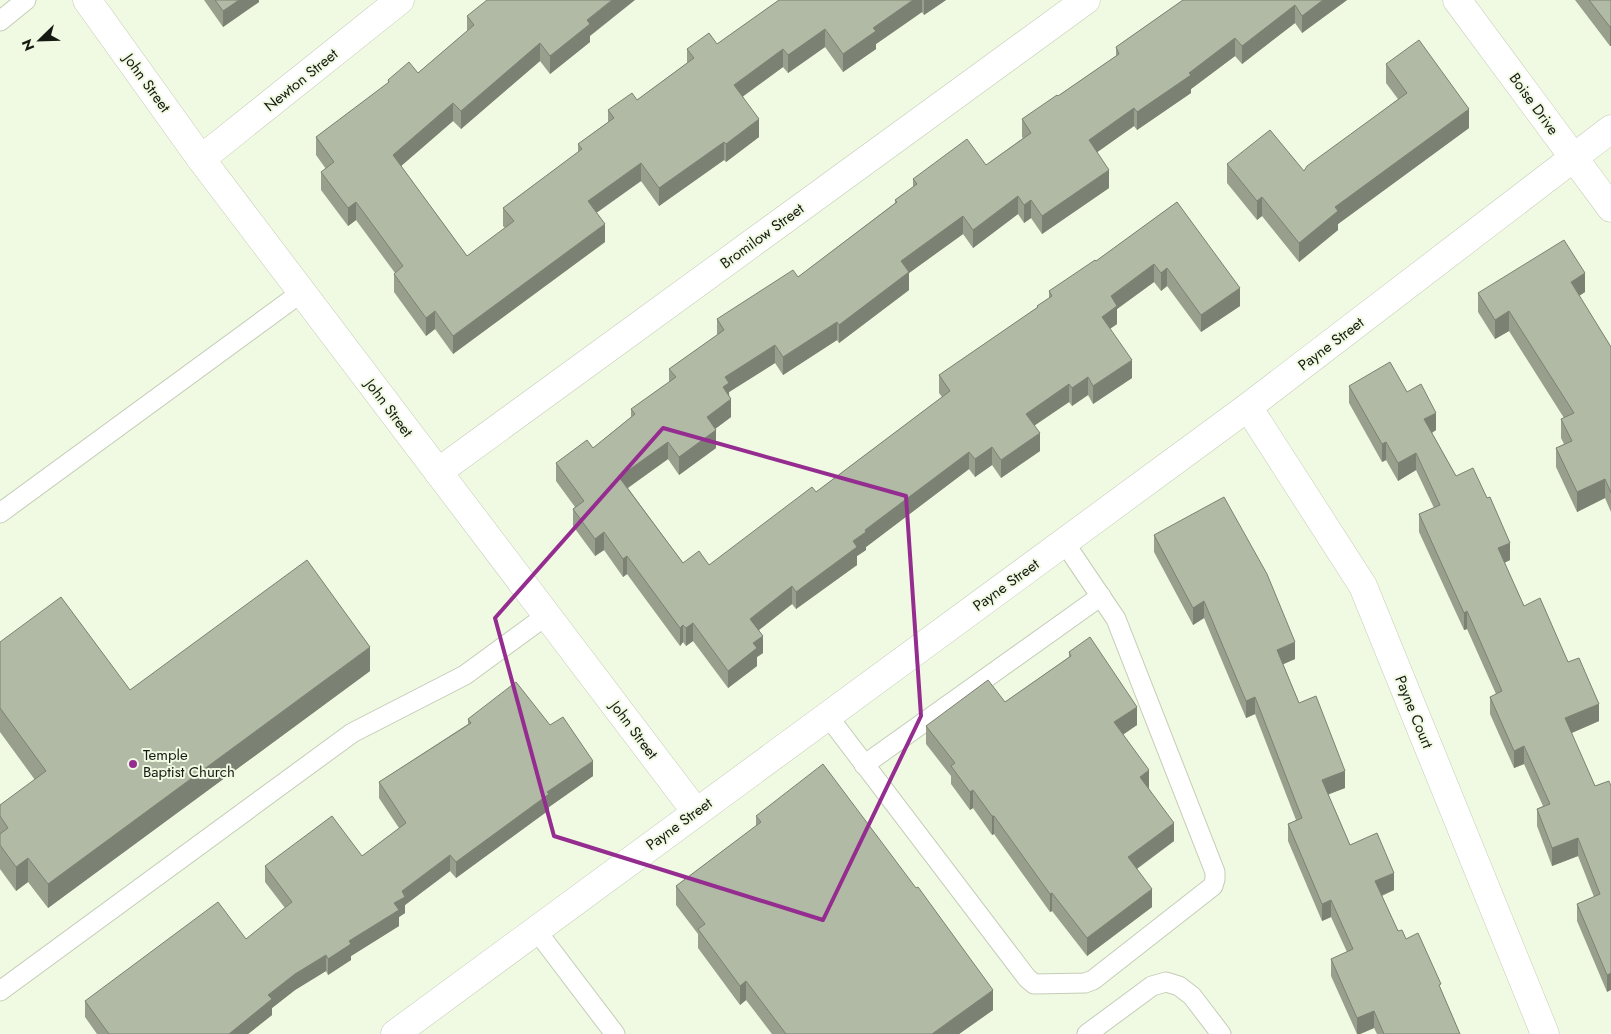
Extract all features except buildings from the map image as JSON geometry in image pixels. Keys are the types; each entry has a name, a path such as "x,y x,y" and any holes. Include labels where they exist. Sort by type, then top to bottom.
{"street":[{"name":"John Street","path":"87,0 201,159 696,812"},
{"name":"Newton Street","path":"201,159 400,0"},
{"name":"Bromilow Street","path":"438,472 1086,0"},
{"name":"Boise Drive","path":"1457,0 1611,208"},
{"name":"Payne Street","path":"396,1034 1248,407 1611,129"},
{"name":"Payne Court","path":"1248,407 1363,586 1546,1034"}],"lane":[{"path":"0,21 26,0"},
{"path":"0,514 302,292"},
{"path":"827,715 1027,978 1034,984 1085,983 1093,980 1213,886 1215,872 1116,619 1064,542"},
{"path":"864,764 1102,596"},
{"path":"0,991 352,733 465,675 547,615"},
{"path":"536,930 615,1034"},
{"path":"1087,1034 1152,986 1166,982 1179,986 1192,996 1221,1034"}],"highlighted area":[{"path":"663,428 906,496 921,716 823,920 554,836 495,618"}],"place":[{"name":"Temple Baptist Church","path":"133,764"}]}
